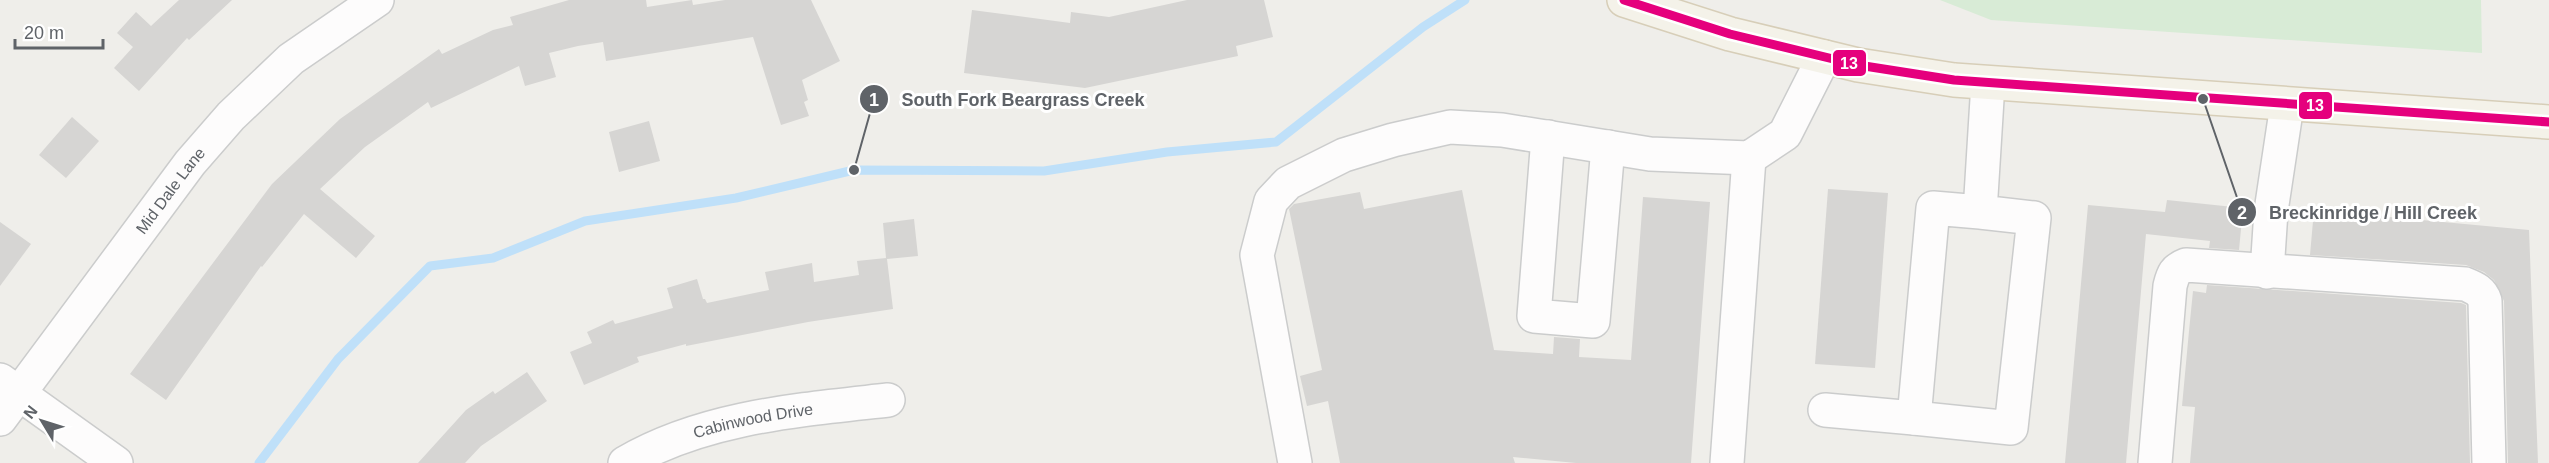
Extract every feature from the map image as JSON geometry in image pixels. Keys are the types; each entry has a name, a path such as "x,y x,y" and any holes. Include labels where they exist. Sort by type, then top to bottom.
{"main road":[{"path":"1624,0 1730,34 1824,57 1901,71 1988,82 2549,122"}],"street":[{"name":"Mid Dale Lane","path":"0,419 10,386 190,163 231,116 291,59 377,0"},
{"path":"1295,463 1257,255 1271,201 1288,183 1334,160 1393,140 1450,127 1502,130 1650,154 1749,159 1785,134 1824,57"},
{"path":"1980,212 1988,82"},
{"path":"2267,272 2271,211 2287,105"},
{"path":"1548,137 1534,316 1593,321 1608,147"},
{"path":"1727,463 1749,159"},
{"path":"1825,410 2011,428 2034,218 1933,208 1914,418"},
{"path":"2155,463 2170,286 2173,273 2179,267 2187,265 2465,284 2483,294 2489,463"},
{"path":"10,386 116,463"},
{"name":"Cabinwood Drive","path":"625,463 666,443 726,423 788,411 888,400"}],"green space":[{"path":"1940,0 2481,0 2482,53 1991,20"}],"building":[{"path":"179,0 232,0 189,40 187,38 139,91 114,68 133,47 117,33 136,12 151,26"},
{"path":"569,0 646,0 647,7 692,0 693,5 725,0 811,0 840,61 802,80 808,100 804,102 809,116 781,125 753,37 606,61 603,42 578,46 549,53 556,77 525,86 519,66 431,108 428,102 365,147 320,189 375,236 356,258 304,214 261,266 166,400 130,374 272,184 340,119 439,49 442,54 493,30 513,25 510,17"},
{"path":"1187,0 1264,0 1273,37 1236,46 1238,56 1085,88 964,73 972,10 1070,23 1071,12 1109,17"},
{"path":"72,117 99,141 66,178 39,155"},
{"path":"649,121 660,161 619,172 609,132"},
{"path":"1828,189 1888,193 1875,368 1815,364"},
{"path":"1462,190 1494,350 1553,354 1554,337 1580,339 1579,357 1631,360 1643,197 1710,202 1691,463 1576,463 1513,457 1515,463 1340,463 1328,401 1307,406 1300,376 1322,370 1289,209 1294,204 1360,192 1364,209"},
{"path":"2167,200 2243,208 2239,250 2209,248 2210,241 2146,234 2126,463 2065,463 2088,205 2165,212"},
{"path":"2314,210 2529,230 2538,463 2508,463 2504,301 2494,280 2484,272 2466,265 2310,255"},
{"path":"914,219 918,256 887,259 893,309 808,322 686,346 686,344 637,357 639,362 584,385 570,352 592,343 587,332 613,320 615,324 673,308 667,288 697,279 703,299 707,303 769,290 765,272 812,263 814,282 859,275 857,261 886,258 883,223"},
{"path":"0,222 31,244 0,286"},
{"path":"2207,285 2466,305 2470,463 2190,463 2195,407 2182,406 2189,331 2193,291 2206,293"},
{"path":"527,372 547,401 481,446 465,463 418,463 466,410 493,391 495,394"}],"waterway":[{"path":"259,463 338,359 430,266 493,258 585,221 736,198 854,170 1044,171 1167,152 1276,142 1423,27 1465,0"}],"transit line":[{"name":"13","path":"1624,0 1730,34 1858,65 1954,80 2549,122"}],"place":[{"name":"Breckinridge / Hill Creek","path":"2203,99"},
{"name":"South Fork Beargrass Creek","path":"854,170"}]}
